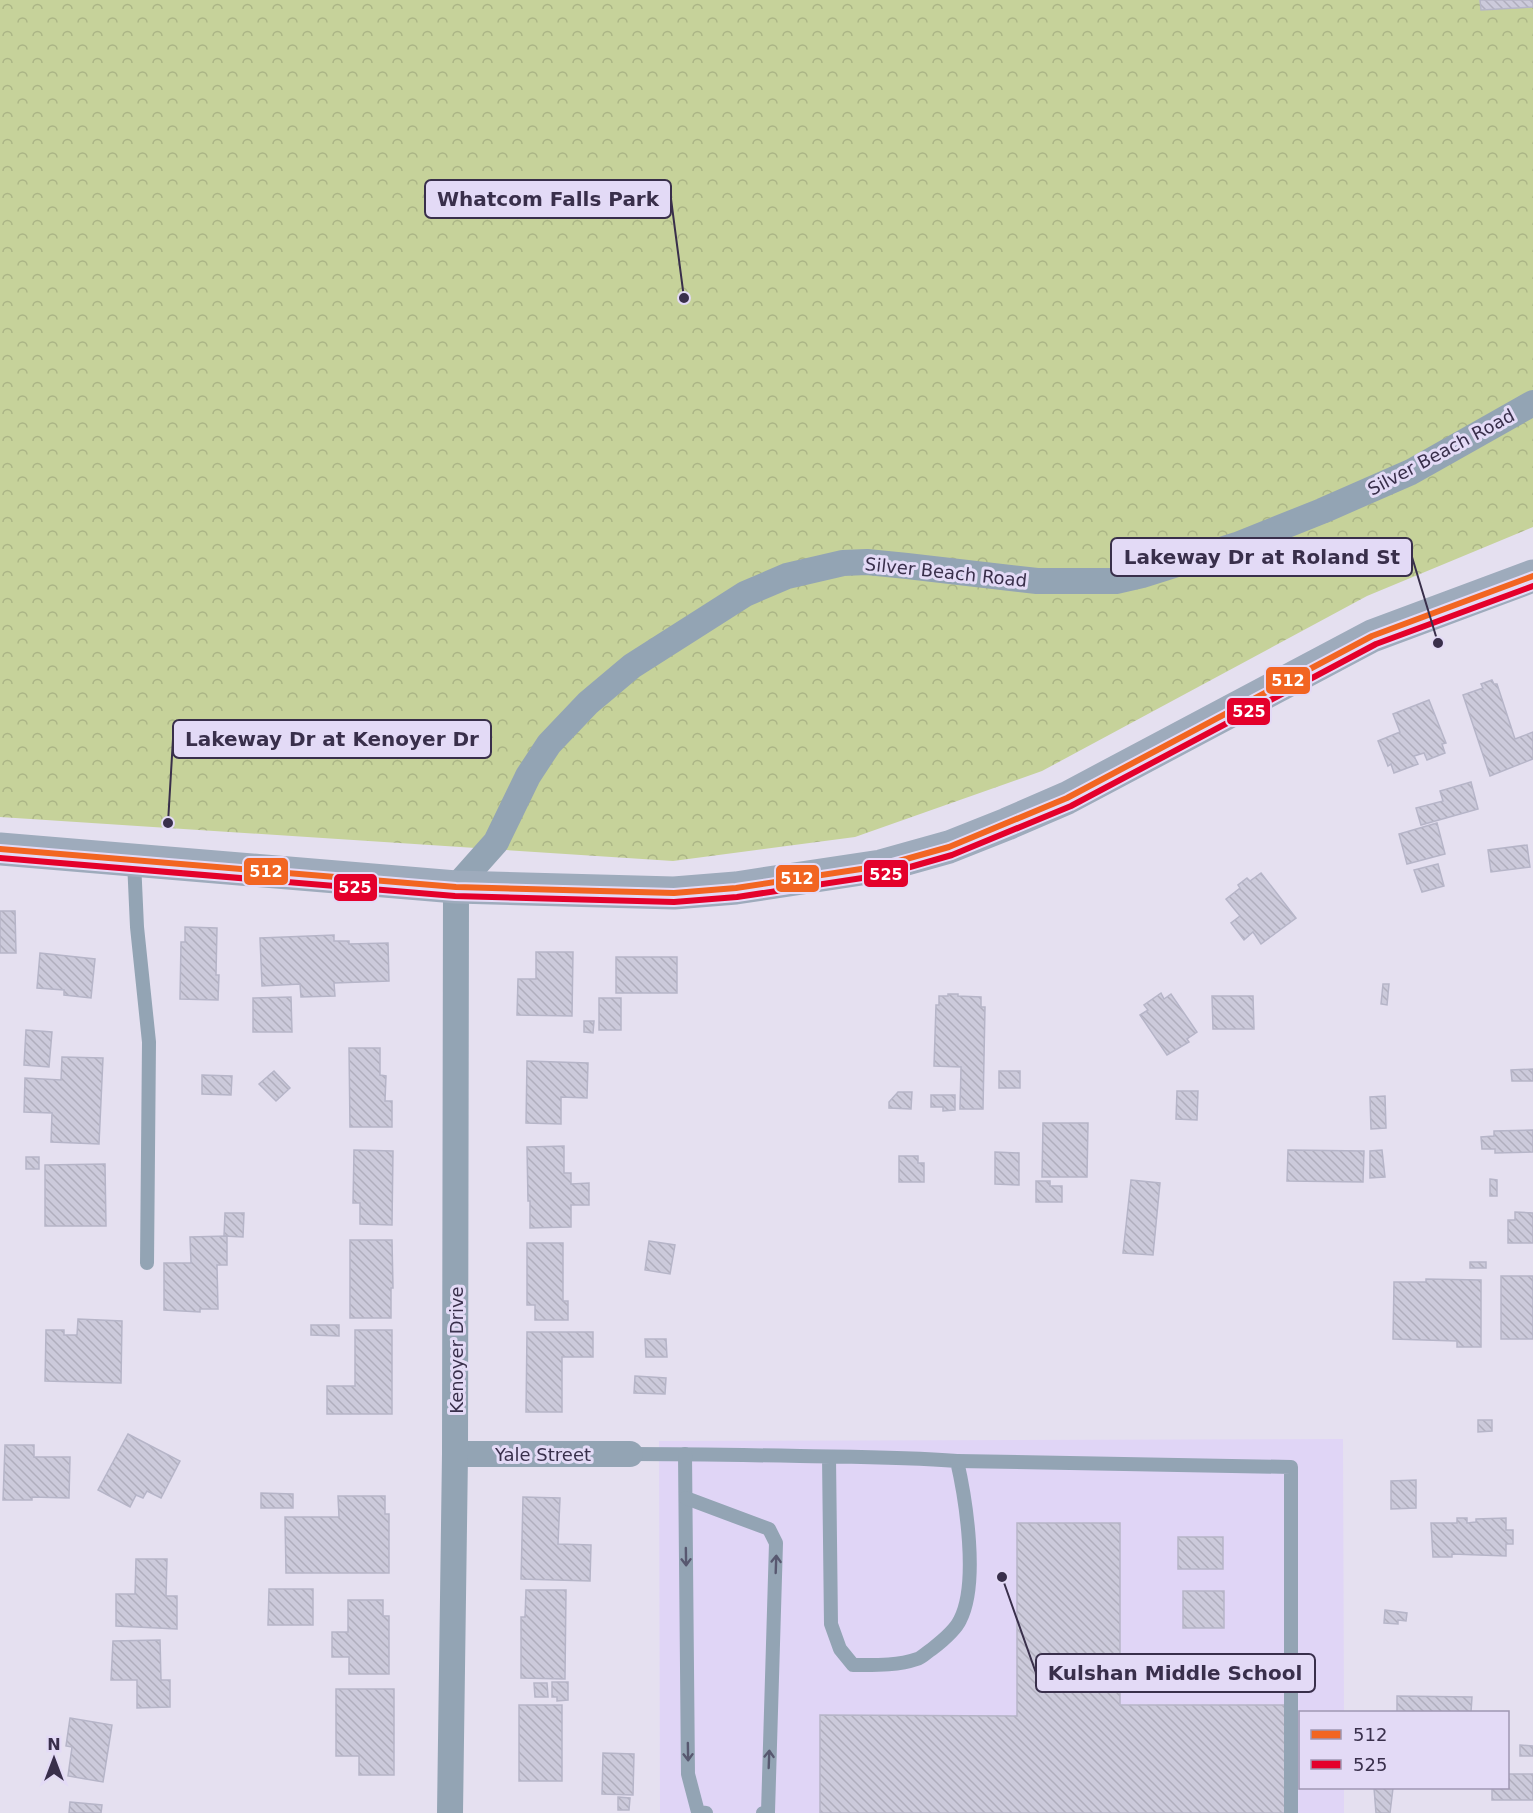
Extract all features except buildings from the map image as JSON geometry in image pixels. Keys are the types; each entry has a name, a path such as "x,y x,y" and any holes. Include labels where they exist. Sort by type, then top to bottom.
{"main road":[{"path":"0,849 456,887 674,893 736,888 881,866 932,851 1007,824 1067,798 1372,636 1533,576"}],"street":[{"name":"Silver Beach Road","path":"456,887 496,842 528,776 549,744 588,703 632,666 745,594 787,576 843,563 867,562 1037,581 1116,581 1142,575 1237,545 1411,472 1533,403"},
{"name":"Kenoyer Drive","path":"450,1813 456,1454 456,887"},
{"name":"Yale Street","path":"456,1454 630,1454"}],"lane":[{"path":"134,861 137,927 149,1042 147,1263"},
{"path":"630,1454 1291,1467 1291,1813"},
{"path":"685,1454 688,1774 698,1812 706,1813"},
{"path":"829,1457 831,1624 840,1649 853,1665 885,1664 917,1659 939,1644 960,1621 968,1595 968,1534 965,1496 957,1461"},
{"path":"686,1498 769,1529 776,1543 768,1812 763,1813"}],"shaded area":[{"path":"1343,1439 1344,1711 1299,1711 1299,1789 1344,1789 1344,1813 660,1813 659,1441"}],"green space":[{"path":"0,0 1533,0 1533,527 1367,596 1042,771 855,837 673,861 0,817"}],"transit line":[{"name":"512","path":"0,849 456,887 674,893 736,888 881,866 949,847 1067,798 1372,636 1533,576"},
{"name":"525","path":"0,858 455,896 674,902 737,897 882,875 952,855 1071,806 1376,644 1533,586"}],"place":[{"name":"Whatcom Falls Park","path":"684,298"},
{"name":"Lakeway Dr at Roland St","path":"1438,643"},
{"name":"Lakeway Dr at Kenoyer Dr","path":"168,823"},
{"name":"Kulshan Middle School","path":"1002,1577"}]}
